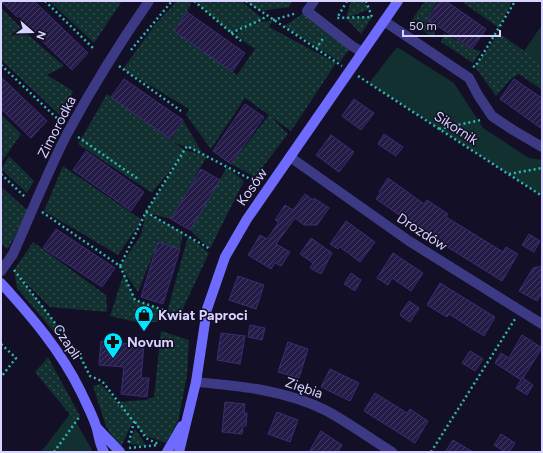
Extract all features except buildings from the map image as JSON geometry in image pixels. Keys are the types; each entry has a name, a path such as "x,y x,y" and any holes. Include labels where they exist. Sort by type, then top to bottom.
{"street":[{"name":"Zimorodka","path":"1,271 13,254 70,130 103,70 149,1"},
{"path":"314,1 307,11 362,52"},
{"name":"Kosów","path":"179,452 196,382 207,309 225,257 247,219 398,1"},
{"path":"384,21 469,78 478,95 494,117 542,147"},
{"name":"Drozdów","path":"290,157 409,241 542,324"},
{"name":"Czapli","path":"1,283 43,331 64,361 96,426 101,448 104,452"},
{"name":"Ziębia","path":"196,382 246,386 296,398 327,411 392,452"},
{"name":"Kosów","path":"167,452 188,416"},
{"name":"Czapli","path":"96,426 120,452"}],"path":[{"path":"45,1 94,49"},
{"path":"128,54 172,1"},
{"path":"194,1 241,41"},
{"path":"246,1 339,64"},
{"path":"347,1 337,18 372,17 366,1"},
{"path":"468,63 474,67 514,3"},
{"path":"162,5 166,9"},
{"path":"273,20 300,12"},
{"path":"231,33 263,19 266,15"},
{"path":"114,72 123,60"},
{"path":"1,66 63,124"},
{"path":"118,66 180,111"},
{"name":"Sikornik","path":"359,77 542,196"},
{"path":"438,129 494,117"},
{"path":"73,142 76,136 138,179"},
{"path":"120,266 146,212 187,146 252,180"},
{"path":"508,174 542,168"},
{"path":"1,174 25,197"},
{"path":"39,218 45,205"},
{"path":"42,212 120,266 135,300 163,310"},
{"path":"146,212 210,249"},
{"path":"17,264 13,269 79,354 90,376 102,381 134,422 146,438 161,445 128,448 134,422"},
{"path":"27,298 32,293"},
{"path":"431,452 520,311"},
{"path":"1,344 16,358 1,377"},
{"path":"54,452 80,416"}],"green space":[{"path":"49,1 111,2 122,1 94,43"},
{"path":"177,1 192,1 187,12 174,31 237,75 255,49 234,35 248,26 231,33 194,1 241,1 263,19 255,23 273,20 269,27 336,63 291,131 271,117 288,134 255,177 231,164 269,115 245,98 211,149 186,115 189,109 123,69 154,26"},
{"path":"246,1 292,1 289,7 260,11"},
{"path":"351,1 363,1 370,9 347,18 372,17 361,34 346,18"},
{"path":"425,1 438,1 427,18 439,27 432,37 420,28 409,24"},
{"path":"461,1 512,1 499,28"},
{"path":"1,8 27,34 64,66 47,75 73,91 62,117 1,60"},
{"path":"307,11 352,46 340,62 284,26"},
{"path":"542,25 542,64 524,51"},
{"path":"444,33 472,49 481,51 473,63 441,42"},
{"path":"499,33 542,64 542,90 519,74 511,79 496,96 475,67"},
{"path":"397,47 454,83 483,128 529,158 542,160 542,196 369,83"},
{"path":"107,94 171,140 183,120 203,154 173,142 185,150 207,156 171,219 148,213 183,233 180,249 151,239 158,242 138,292 120,266 141,235 146,212 182,155 152,193 78,144"},
{"path":"1,114 21,134 1,163"},
{"path":"9,156 34,181 27,193 1,169"},
{"path":"63,166 142,220 118,255 44,211"},
{"path":"227,167 244,181 210,249 190,230"},
{"path":"3,188 28,211 8,249 1,244 1,191"},
{"path":"188,236 209,253 179,317 165,320"},
{"path":"33,242 106,295 107,312 50,307 18,275 61,330 54,332 17,288 14,270"},
{"path":"124,273 135,300 163,310 158,322 136,322 110,316"},
{"path":"161,331 189,340 187,376 178,421 166,443 144,435 133,421 120,449 106,426 93,386 101,384 124,410 118,402 145,400 154,397"},
{"path":"48,357 80,416 76,422 35,372"},
{"path":"70,414 93,452 41,452"},
{"path":"135,429 147,446 129,444"}],"place":[{"name":"Kwiat Paproci","path":"144,332"},
{"name":"Novum","path":"113,359"}]}
